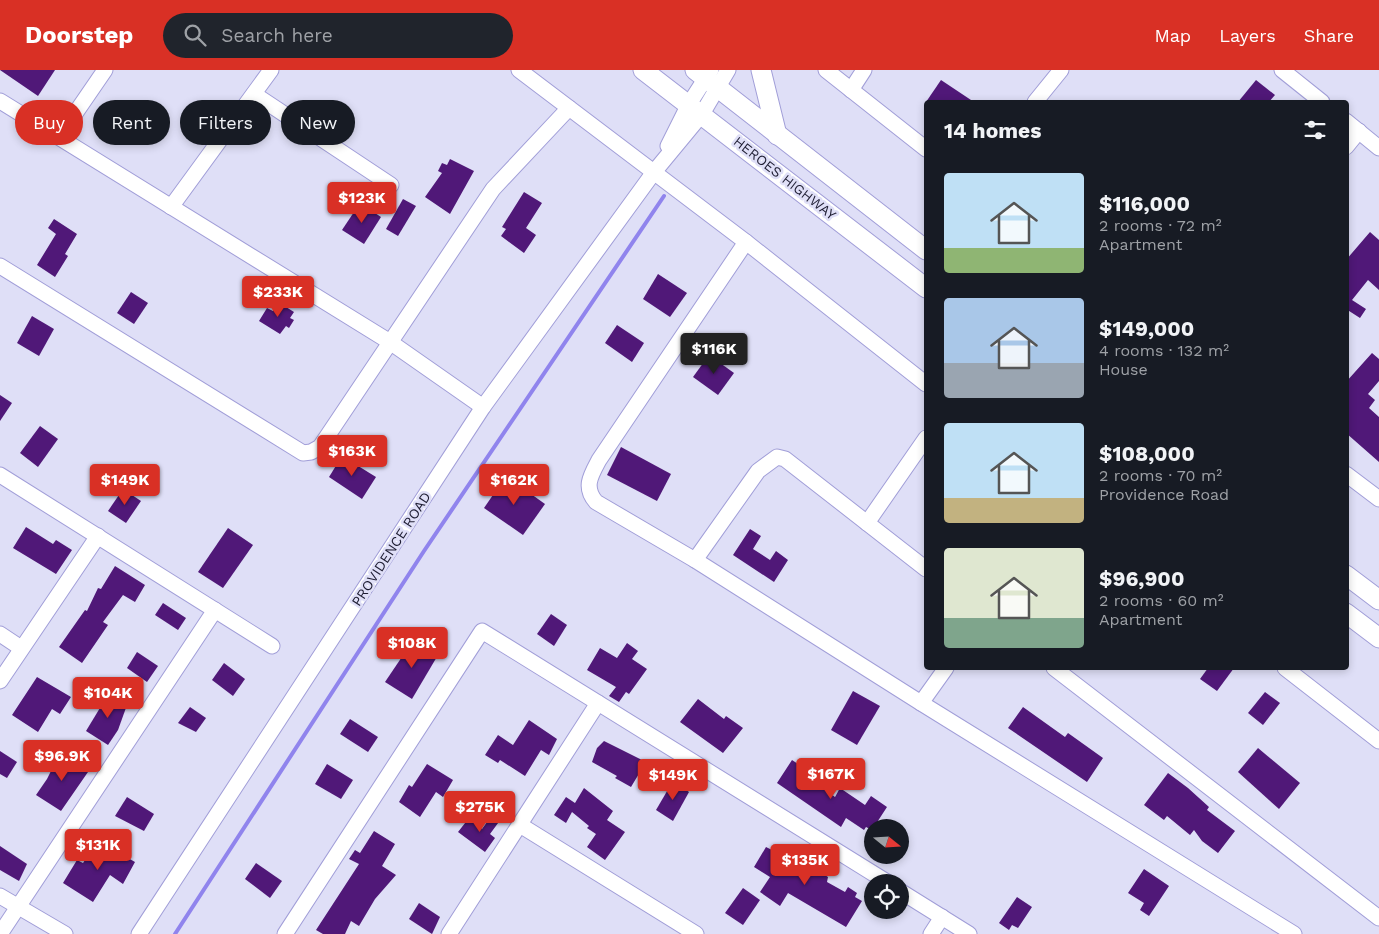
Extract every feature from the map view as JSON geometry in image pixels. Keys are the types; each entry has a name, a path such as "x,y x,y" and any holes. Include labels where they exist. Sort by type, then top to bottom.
{"main road":[{"path":"761,70 777,134"},
{"name":"HEROES HIGHWAY","path":"649,75 924,286"},
{"path":"707,77 924,248"},
{"path":"1349,577 1379,600"},
{"path":"1349,614 1379,638"}],"street":[{"path":"83,102 105,70"},
{"path":"171,207 272,70"},
{"path":"519,70 746,242 924,382"},
{"name":"PROVIDENCE ROAD","path":"139,934 483,407 654,172 695,109 707,77 728,70"},
{"path":"826,70 924,147"},
{"path":"851,90 864,70"},
{"path":"1037,100 1061,70"},
{"path":"1282,70 1320,100"},
{"path":"254,94 391,185"},
{"path":"0,101 15,110"},
{"path":"0,266 303,453 311,452 320,447 493,189 569,108"},
{"path":"1349,124 1379,148"},
{"path":"1349,143 1359,131"},
{"path":"72,145 390,342 483,407"},
{"path":"746,242 605,452 589,479 591,496 596,502 695,560 921,703 1294,934"},
{"path":"867,523 924,441"},
{"path":"695,560 758,471 777,457 785,459 924,567"},
{"path":"0,475 272,646"},
{"path":"1349,476 1379,499"},
{"path":"0,681 98,536"},
{"path":"0,934 215,610"},
{"path":"285,934 482,631 874,874"},
{"path":"0,634 21,648"},
{"path":"921,703 945,670"},
{"path":"1057,670 1379,918"},
{"path":"1289,670 1379,741"},
{"path":"449,934 598,703"},
{"path":"520,824 696,934"},
{"path":"0,896 64,934"},
{"path":"909,897 969,934"},
{"path":"931,934 942,917"}],"building":[{"path":"0,70 55,70 38,96"},
{"path":"941,80 971,100 927,100"},
{"path":"1256,80 1275,95 1271,100 1240,100"},
{"path":"450,159 474,171 450,214 425,197 442,173 438,171 442,163 447,165"},
{"path":"524,192 542,203 526,228 536,235 524,253 501,236 506,229 502,227"},
{"path":"403,199 416,206 398,236 386,229"},
{"path":"360,203 381,217 364,244 342,230"},
{"path":"54,219 77,234 65,254 68,256 55,277 37,265 56,234 48,228"},
{"path":"1370,232 1379,240 1379,290 1368,280 1352,300 1366,309 1360,318 1349,311 1349,256"},
{"path":"658,274 687,293 670,317 643,299"},
{"path":"131,292 148,303 134,324 117,313"},
{"path":"278,302 294,312 290,318 294,320 289,328 286,326 280,334 259,321 267,308 273,311"},
{"path":"32,316 54,329 39,356 17,343"},
{"path":"617,325 644,343 632,362 605,343"},
{"path":"1372,353 1379,359 1379,381 1368,394 1375,400 1369,408 1379,417 1379,462 1349,436 1349,379"},
{"path":"709,355 734,373 718,395 693,377"},
{"path":"0,395 12,403 0,421"},
{"path":"40,426 58,439 38,467 20,453"},
{"path":"621,447 671,474 657,501 607,475"},
{"path":"342,456 376,477 362,499 329,477"},
{"path":"506,476 545,504 523,535 484,508"},
{"path":"123,489 141,501 126,523 108,511"},
{"path":"26,527 53,544 56,540 72,550 56,574 13,548"},
{"path":"228,528 253,545 223,588 198,572"},
{"path":"750,529 761,536 753,549 770,560 776,551 788,560 774,582 733,555"},
{"path":"115,566 145,585 135,602 123,595 103,622 108,625 82,663 59,647 85,610 87,611 98,588 101,589"},
{"path":"163,603 186,618 178,630 155,615"},
{"path":"551,614 567,625 554,646 537,634"},
{"path":"414,639 438,655 412,699 385,682"},
{"path":"627,643 638,651 632,659 647,669 629,694 626,692 619,702 609,696 616,687 587,670 600,648 617,658"},
{"path":"137,652 158,666 147,682 127,668"},
{"path":"224,663 245,679 233,696 212,680"},
{"path":"1207,670 1233,670 1217,691 1200,679"},
{"path":"37,677 71,697 60,714 52,709 38,732 12,715"},
{"path":"853,691 880,706 857,745 831,730"},
{"path":"1265,692 1280,703 1263,725 1248,713"},
{"path":"109,693 127,705 118,730 108,745 86,731"},
{"path":"698,699 724,719 726,716 743,728 723,753 680,722"},
{"path":"190,707 206,718 196,732 178,723"},
{"path":"1023,707 1065,737 1068,733 1103,758 1087,782 1008,728"},
{"path":"350,719 378,737 368,752 340,734"},
{"path":"529,720 557,739 549,755 541,750 525,776 500,760 498,763 485,755 498,735 513,745"},
{"path":"604,741 646,762 631,787 615,778 617,776 592,762 597,748"},
{"path":"1258,748 1300,783 1279,809 1238,772"},
{"path":"0,751 17,762 7,778 0,774"},
{"path":"60,753 88,772 61,811 36,795 47,779"},
{"path":"792,760 810,772 808,776 835,797 840,788 865,805 871,796 887,807 879,819 864,819 864,830 846,818 841,827 777,783"},
{"path":"327,764 353,780 341,799 315,784"},
{"path":"427,764 453,780 443,797 436,792 420,817 399,802 409,785 412,787"},
{"path":"1168,773 1209,807 1207,810 1235,831 1218,853 1202,841 1194,830 1190,835 1167,816 1164,820 1144,805"},
{"path":"673,781 689,792 673,821 656,810"},
{"path":"584,788 613,811 607,820 625,832 605,860 587,847 596,834 587,828 589,826 572,812 566,823 554,815 566,797 575,803"},
{"path":"127,797 154,814 144,831 115,816"},
{"path":"493,814 501,819 490,834 495,838 485,852 458,832 469,818 482,829"},
{"path":"374,831 395,844 382,866 396,875 375,899 359,926 351,921 345,934 323,934 316,930 359,864 349,859 355,850 360,853"},
{"path":"98,841 135,862 123,884 110,875 93,902 63,883 77,860 83,863"},
{"path":"775,845 789,857 790,855 828,877 827,882 845,892 848,887 857,893 855,897 862,901 846,927 788,893 780,906 760,892 770,877 754,867 766,847 772,850"},
{"path":"0,846 27,864 19,881 0,870"},
{"path":"256,863 282,881 270,898 245,879"},
{"path":"1144,869 1169,886 1149,916 1140,910 1144,903 1128,893"},
{"path":"743,888 760,900 743,925 725,913"},
{"path":"1017,897 1032,907 1018,928 1012,925 1009,930 999,923"},
{"path":"419,903 440,917 432,934 409,919"}],"waterway":[{"path":"175,934 424,551 664,196"}]}
